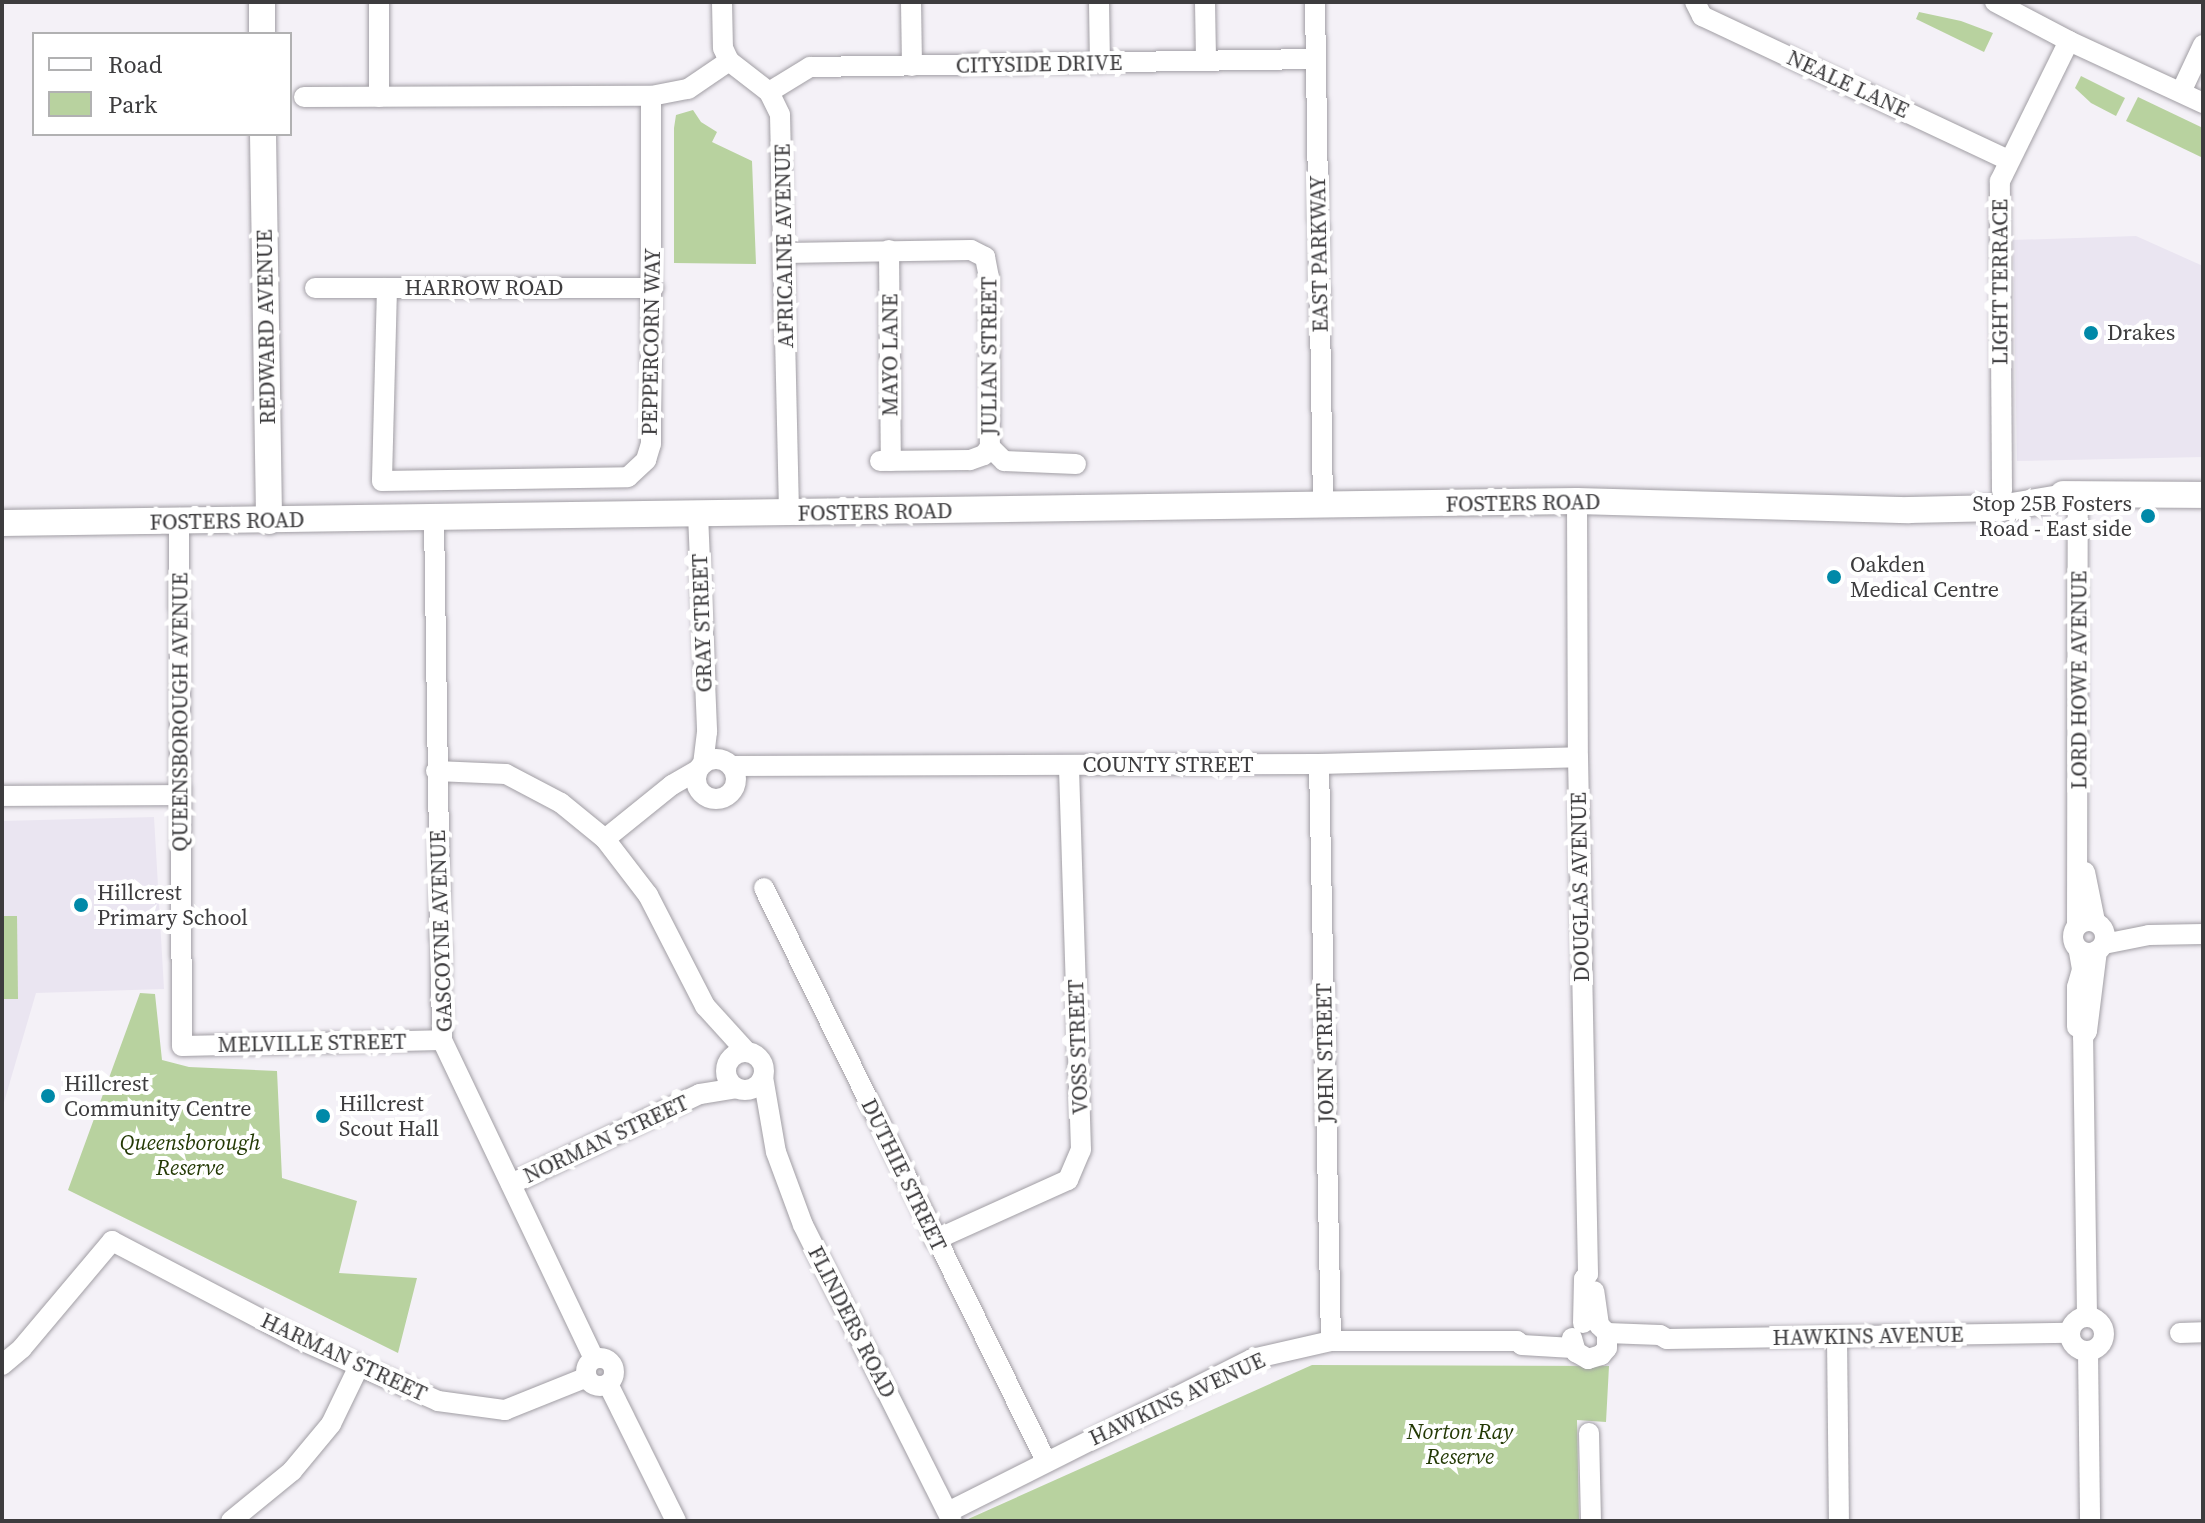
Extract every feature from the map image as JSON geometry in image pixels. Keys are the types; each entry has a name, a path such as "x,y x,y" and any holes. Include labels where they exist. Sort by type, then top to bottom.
{"main road":[{"path":"262,2 262,32"},
{"name":"REDWARD AVENUE","path":"263,136 269,521"},
{"name":"FOSTERS ROAD","path":"1748,504 2002,491 2078,495 2203,495"},
{"name":"FOSTERS ROAD","path":"2,523 1577,501 1909,510 2001,508 2078,495"}],"street":[{"path":"379,2 379,97"},
{"path":"722,2 723,48 729,61 769,92"},
{"path":"911,2 912,66"},
{"path":"1099,2 1100,63"},
{"path":"1205,2 1206,61"},
{"name":"EAST PARKWAY","path":"1315,2 1323,506"},
{"name":"NEALE LANE","path":"1695,2 1702,16 2008,160"},
{"path":"1995,2 2069,41 2203,103"},
{"name":"LIGHT TERRACE","path":"2002,491 2000,181 2069,41"},
{"path":"2181,92 2203,45"},
{"name":"CITYSIDE DRIVE","path":"769,92 810,67 1316,59"},
{"path":"304,97 651,96 688,89 729,61"},
{"name":"AFRICAINE AVENUE","path":"769,92 780,115 789,513"},
{"name":"PEPPERCORN WAY","path":"387,288 382,481 628,477 646,460 651,444 651,96"},
{"name":"MAYO LANE","path":"885,461 889,250"},
{"name":"JULIAN STREET","path":"785,253 971,250 985,257 989,277 990,447 984,455 970,460 885,461"},
{"name":"HARROW ROAD","path":"315,288 653,288"},
{"path":"990,447 1004,461 1012,463 1076,464"},
{"name":"LORD HOWE AVENUE","path":"2078,495 2080,866 2075,871 2092,936 2087,1031 2083,1037 2087,1317"},
{"name":"DOUGLAS AVENUE","path":"1577,501 1578,757 1588,1274 1584,1279 1590,1335"},
{"name":"GRAY STREET","path":"698,514 707,732 718,769 697,783 703,794"},
{"name":"GASCOYNE AVENUE","path":"434,518 442,1040 511,1184 590,1368"},
{"name":"QUEENSBOROUGH AVENUE","path":"179,522 182,1046"},
{"name":"COUNTY STREET","path":"718,769 1319,764 1578,757"},
{"name":"JOHN STREET","path":"1319,764 1331,1341"},
{"name":"VOSS STREET","path":"935,1240 1068,1180 1081,1150 1069,766"},
{"path":"605,839 672,785 718,769 725,797 713,799 672,785"},
{"path":"436,771 506,774 561,803 605,839 648,895 714,1018 728,1080 741,1089 756,1086 763,1077 761,1060 746,1051 714,1018"},
{"path":"2,796 181,795"},
{"name":"DUTHIE STREET","path":"764,888 1046,1461"},
{"path":"2092,936 2203,934"},
{"name":"MELVILLE STREET","path":"182,1046 442,1040"},
{"path":"727,1066 735,1054 746,1051"},
{"name":"NORMAN STREET","path":"700,1094 727,1066"},
{"name":"FLINDERS ROAD","path":"763,1077 776,1152 803,1225 950,1516"},
{"name":"NORMAN STREET","path":"511,1184 700,1094 741,1089"},
{"name":"FLINDERS ROAD","path":"741,1089 768,1116"},
{"name":"HARMAN STREET","path":"2,1365 22,1348 112,1241 299,1339 438,1401 505,1410 590,1368"},
{"path":"2087,1317 2097,1321 2104,1330 2098,1347 2088,1351 2076,1348 2070,1333 2075,1322 2087,1317"},
{"path":"2180,1333 2203,1332"},
{"name":"HAWKINS AVENUE","path":"950,1516 1046,1461 1252,1359 1331,1341 1517,1341 1522,1345 1590,1335 1660,1335 1667,1339 2070,1333"},
{"path":"1837,1336 1839,1521"},
{"path":"2088,1351 2090,1521"},
{"path":"231,1521 259,1514 331,1424 359,1366"},
{"path":"590,1368 598,1386 608,1384 676,1521"},
{"path":"1589,1433 1591,1521"}],"shaded area":[{"path":"2136,236 2203,266 2203,457 2017,461 2013,240"},
{"name":"Hillcrest Primary School","path":"154,817 164,989 36,993 2,1109 2,821"}],"green space":[{"path":"1919,12 1961,21 1993,33 1984,52 1916,19"},
{"path":"2081,76 2125,98 2116,116 2091,103 2075,88"},
{"path":"2138,97 2203,128 2203,158 2126,121"},
{"path":"693,110 701,122 717,132 712,142 752,161 756,264 674,263 674,128 676,115"},
{"path":"2,916 17,916 18,999 2,999"},
{"name":"Queensborough Reserve","path":"140,993 155,994 162,1060 189,1067 277,1071 282,1178 357,1201 339,1273 417,1278 398,1353 68,1190"},
{"name":"Norton Ray Reserve","path":"1312,1365 1609,1366 1606,1422 1577,1420 1579,1521 966,1520"}],"place":[{"name":"Drakes","path":"2091,333"},
{"name":"Stop 25B Fosters Road - East side","path":"2148,516"},
{"name":"Oakden Medical Centre","path":"1834,577"},
{"name":"Hillcrest Primary School","path":"81,905"},
{"name":"Hillcrest Community Centre","path":"48,1096"},
{"name":"Hillcrest Scout Hall","path":"323,1116"}]}
